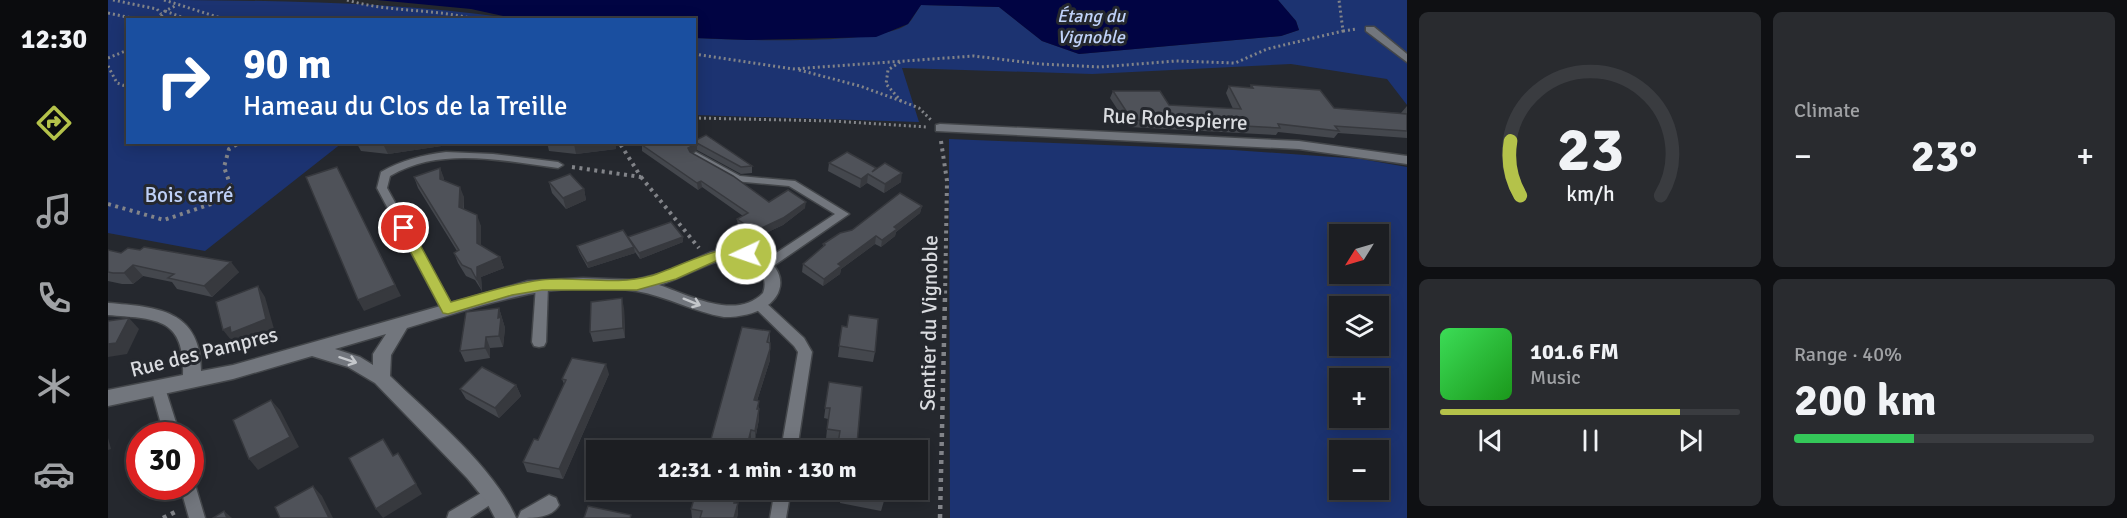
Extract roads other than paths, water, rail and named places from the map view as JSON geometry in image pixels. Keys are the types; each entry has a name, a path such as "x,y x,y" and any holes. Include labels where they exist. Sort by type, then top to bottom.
{"street":[{"path":"1370,29 1407,59"},
{"name":"Rue Robespierre","path":"940,128 1299,145 1407,160"},
{"path":"740,253 753,257 765,266 771,278 773,291 760,305 742,311 716,311 671,294 637,285 672,276 708,259 740,253"},
{"name":"Rue des Pampres","path":"108,398 192,381 512,290 542,285 637,285"},
{"path":"108,309 146,312 176,323 191,344 192,381"},
{"path":"381,378 382,354 402,323"},
{"name":"Rue des Pampres","path":"311,349 354,362 381,378 474,472 493,494 506,518"},
{"path":"528,518 549,505"}],"lane":[{"path":"448,309 382,188 386,174 411,162 451,155 558,165"},
{"path":"696,155 738,179 791,183 843,214 765,266"},
{"path":"539,342 542,285"},
{"path":"760,305 799,342 805,352 791,440"},
{"path":"158,388 168,422"},
{"path":"455,518 493,494"},
{"path":"192,500 197,518"},
{"path":"778,518 781,500"}],"water":[{"name":"Étang du Vignoble","path":"377,0 1278,0 1296,21 1299,30 1281,36 1079,54 1042,41 999,7 921,5 908,24 876,37 748,40 696,38 696,18 512,18 471,9"}],"park label":[{"name":"Bois carré","path":"189,195"}]}
